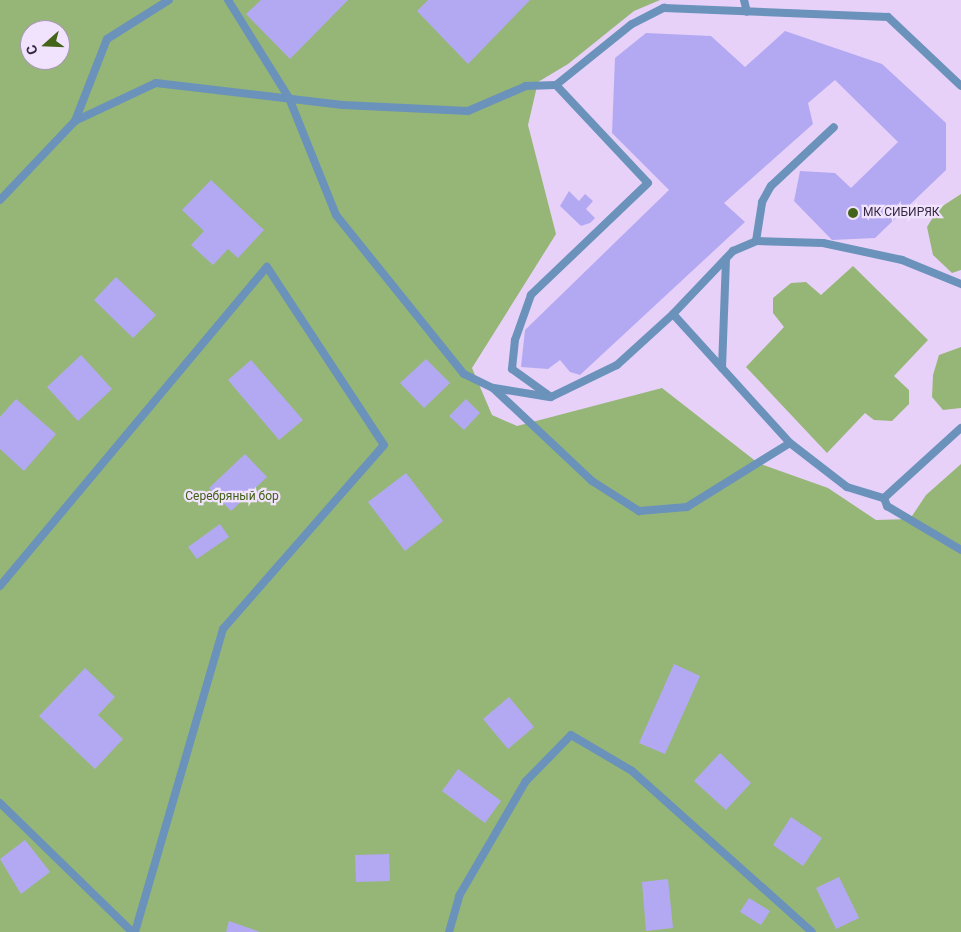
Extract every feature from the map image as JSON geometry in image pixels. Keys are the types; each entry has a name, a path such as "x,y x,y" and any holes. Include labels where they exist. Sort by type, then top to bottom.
{"lane":[{"path":"75,121 107,39 168,0"},
{"path":"228,0 290,98 336,215 445,353 464,374 493,388 551,397 617,365 673,314 726,259 756,241 823,243 902,260 961,284"},
{"path":"744,0 747,12"},
{"path":"0,200 75,121 156,83 344,106 468,111 526,86 556,85 632,24 664,8 888,17 961,86"},
{"path":"551,397 512,369 515,340 531,295 648,183 556,85"},
{"path":"756,241 762,202 770,186 834,127"},
{"path":"722,368 726,259"},
{"path":"0,586 267,267 384,445 223,629 134,932 0,803"},
{"path":"673,314 790,443 846,487 884,498 888,506 961,550"},
{"path":"493,388 592,481 639,511 687,507 790,443"},
{"path":"884,498 961,428"},
{"path":"449,932 459,896 526,781 571,735 632,771 812,932"}],"green space":[{"name":"Серебряный бор","path":"0,0 660,0 634,11 568,64 538,82 528,125 556,234 472,368 492,415 517,426 662,388 758,463 828,488 876,520 910,519 926,495 961,464 961,932 0,932"},
{"path":"961,194 961,270 952,273 933,255 927,227 938,209"},
{"path":"853,266 928,340 894,376 909,390 909,404 892,421 874,420 865,413 827,453 746,367 784,327 773,313 773,298 791,283 806,282 821,295"},
{"path":"961,347 961,408 943,410 932,397 933,375 939,355"}],"building":[{"path":"261,0 348,0 290,59 246,14"},
{"path":"428,0 530,0 468,64 417,11"},
{"name":"МК СИБИРЯК","path":"785,31 882,64 946,123 946,170 875,238 832,240 794,201 800,171 835,173 851,188 898,142 835,80 808,103 813,124 724,203 745,222 580,375 570,372 560,360 548,369 521,367 525,330 669,190 612,133 615,58 646,33 711,36 745,67"},
{"path":"211,180 264,230 238,258 228,249 213,265 191,245 204,231 182,210"},
{"path":"569,191 579,201 585,194 593,201 586,209 595,218 590,223 581,226 560,206"},
{"path":"116,277 156,315 133,338 94,300"},
{"path":"81,355 112,389 78,421 47,387"},
{"path":"426,359 450,383 424,408 400,383"},
{"path":"251,360 303,420 279,440 228,380"},
{"path":"16,399 56,434 24,471 0,449 0,417"},
{"path":"466,399 480,413 464,430 449,416"},
{"path":"245,454 267,477 231,511 209,488"},
{"path":"406,473 443,521 405,551 368,502"},
{"path":"220,524 229,537 197,559 188,547"},
{"path":"674,664 700,676 665,754 639,743"},
{"path":"85,668 115,697 98,715 123,739 95,769 39,716"},
{"path":"509,697 534,727 508,749 483,719"},
{"path":"720,753 751,783 726,810 694,781"},
{"path":"458,769 501,801 485,823 442,791"},
{"path":"791,817 822,838 803,866 773,845"},
{"path":"25,840 50,872 21,894 0,859"},
{"path":"389,854 390,881 356,882 355,855"},
{"path":"839,877 859,918 836,929 816,888"},
{"path":"668,879 673,928 646,931 642,882"},
{"path":"749,898 770,911 761,925 740,912"},
{"path":"229,921 260,932 226,932"}],"place":[{"name":"МК СИБИРЯК","path":"853,213"}]}
